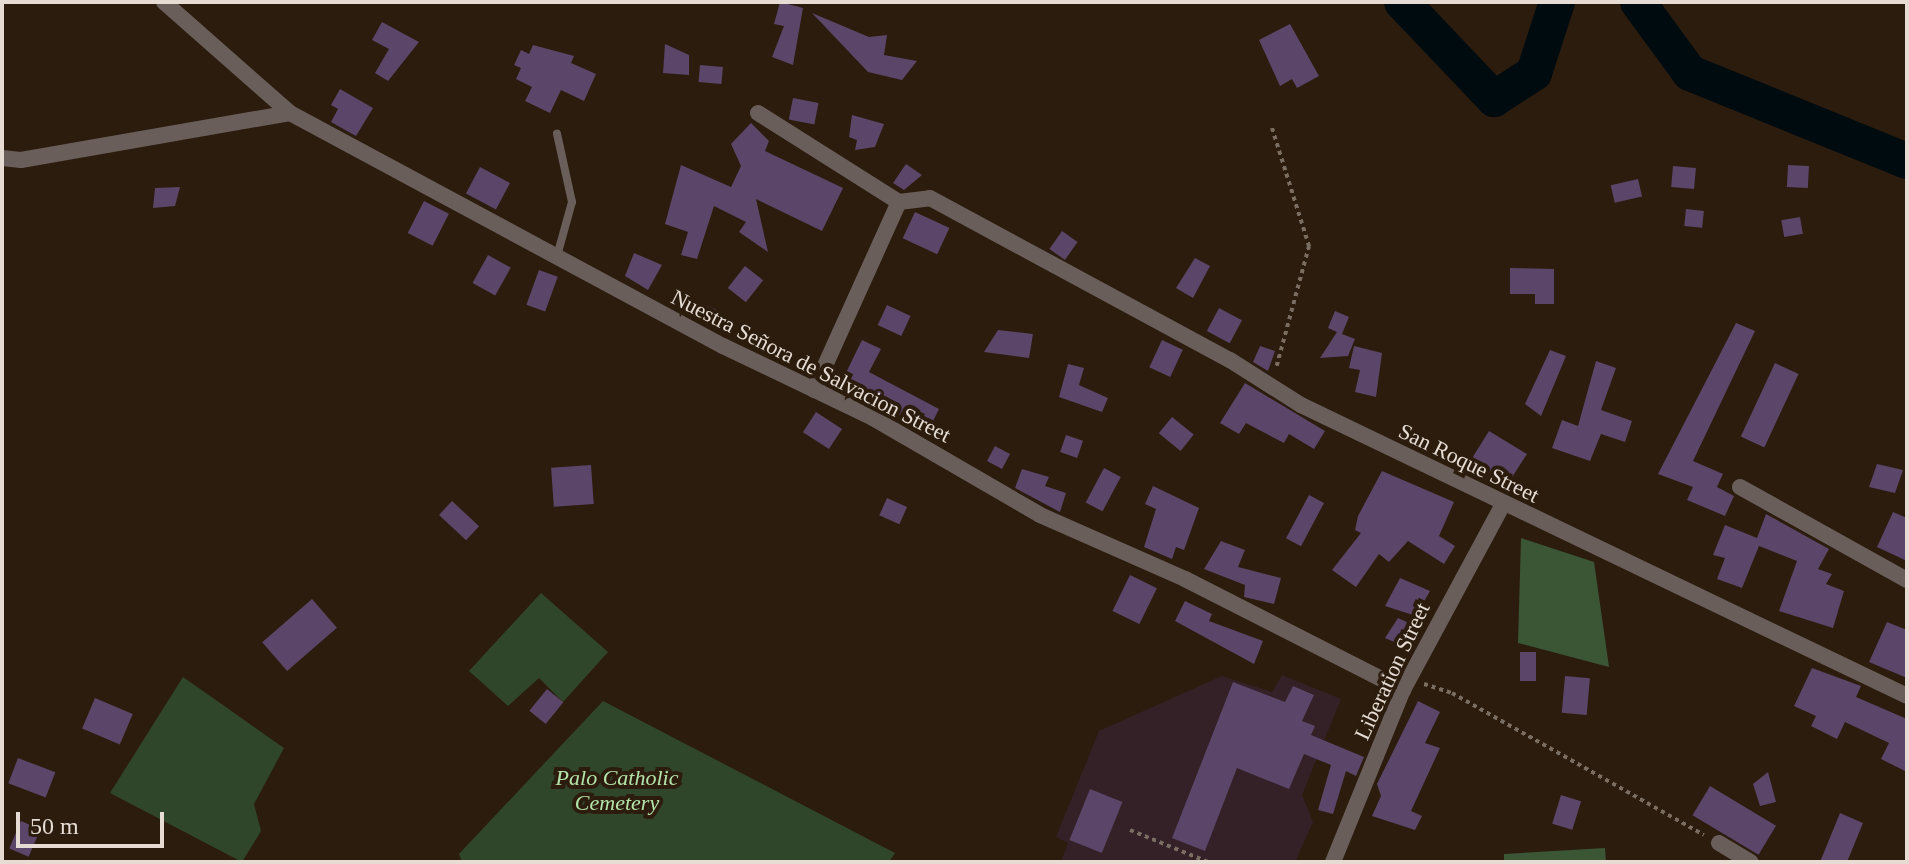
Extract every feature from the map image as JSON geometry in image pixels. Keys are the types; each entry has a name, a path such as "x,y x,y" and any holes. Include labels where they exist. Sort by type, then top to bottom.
{"street":[{"name":"Nuestra Señora de Salvacion Street","path":"164,2 290,113 814,390 1040,515 1185,579 1403,690"},
{"path":"2,158 21,160 290,113"},
{"path":"758,113 899,202 814,390"},
{"name":"San Roque Street","path":"899,202 930,198 1271,386 1503,504 1907,696"},
{"path":"1740,487 1907,580"},
{"name":"Liberation Street","path":"1333,862 1403,690 1503,504"},
{"path":"1719,843 1751,862"}],"lane":[{"path":"557,134 572,202 557,256"}],"path":[{"path":"1271,386 1309,246 1272,128"},
{"path":"1403,690 1430,683 1452,693 1719,843"},
{"path":"1130,830 1208,862"}],"shaded area":[{"path":"1282,675 1341,699 1302,795 1313,822 1295,862 1061,862 1068,843 1056,837 1099,731 1222,676 1272,692"}],"green space":[{"path":"1521,538 1594,562 1609,667 1518,643"},
{"path":"541,593 608,652 563,702 539,678 508,706 469,671"},
{"path":"183,677 284,748 254,804 261,831 242,862 110,793"},
{"name":"Palo Catholic Cemetery","path":"603,701 895,853 889,862 462,862 459,854"},
{"path":"1605,848 1606,862 1504,862 1504,854"}],"building":[{"path":"780,2 803,8 793,65 772,57 784,26 774,24"},
{"path":"812,13 869,37 887,35 884,55 917,61 902,80 868,72"},
{"path":"382,22 419,42 388,81 375,73 389,49 372,40"},
{"path":"1290,24 1319,76 1297,88 1292,79 1280,86 1259,40"},
{"path":"665,44 689,55 689,75 663,73"},
{"path":"533,45 574,56 571,63 596,74 584,101 561,90 550,113 525,101 532,87 516,79 521,68 514,65 521,50 529,54"},
{"path":"700,65 723,67 721,84 699,82"},
{"path":"340,89 373,108 356,136 331,122 338,109 331,105"},
{"path":"793,98 819,103 814,125 789,120"},
{"path":"852,115 884,124 875,147 855,150 857,140 849,137"},
{"path":"751,123 769,141 765,151 843,188 822,231 756,199 768,252 739,232 746,222 714,206 697,259 681,255 688,232 665,224 681,165 731,187 741,166 731,144"},
{"path":"906,164 922,175 904,190 893,183"},
{"path":"1788,165 1809,166 1808,188 1787,187"},
{"path":"1673,166 1696,168 1694,189 1671,187"},
{"path":"480,167 510,183 496,209 466,193"},
{"path":"1638,179 1642,197 1615,203 1611,185"},
{"path":"180,187 175,206 153,208 155,188"},
{"path":"424,201 449,214 433,246 408,233"},
{"path":"1686,209 1704,211 1702,228 1684,226"},
{"path":"915,212 949,228 937,254 903,238"},
{"path":"1800,217 1803,234 1784,237 1781,220"},
{"path":"1062,231 1078,242 1065,260 1049,249"},
{"path":"634,253 662,265 648,290 625,276"},
{"path":"488,255 511,268 495,296 472,283"},
{"path":"1195,258 1210,266 1193,298 1176,288"},
{"path":"745,266 763,280 746,302 728,288"},
{"path":"1510,268 1554,269 1554,304 1535,304 1535,294 1510,294"},
{"path":"539,270 558,277 545,312 526,305"},
{"path":"692,301 721,311 712,327 684,313"},
{"path":"887,305 911,316 901,336 878,325"},
{"path":"1219,308 1242,320 1230,343 1207,331"},
{"path":"1335,311 1349,317 1342,334 1355,339 1348,356 1320,358 1337,332 1328,328"},
{"path":"1736,323 1755,331 1693,461 1723,474 1717,487 1734,496 1725,516 1687,500 1693,487 1658,474"},
{"path":"998,330 1033,334 1029,358 984,352"},
{"path":"862,340 881,349 869,372 939,409 927,433 888,413 890,409 838,389"},
{"path":"1162,340 1183,350 1170,377 1149,367"},
{"path":"1260,346 1275,351 1268,371 1253,362"},
{"path":"1354,346 1382,353 1376,397 1355,392 1360,370 1349,368"},
{"path":"1550,350 1566,356 1541,416 1525,404"},
{"path":"1596,361 1616,368 1601,410 1632,421 1625,442 1601,434 1590,461 1552,448 1562,420 1578,426"},
{"path":"1775,363 1799,374 1764,447 1741,436"},
{"path":"1068,364 1084,368 1079,385 1108,398 1102,412 1059,397"},
{"path":"1245,383 1325,431 1314,449 1289,434 1284,443 1246,423 1239,434 1220,423"},
{"path":"816,412 842,429 829,449 803,432"},
{"path":"1172,417 1194,435 1181,451 1159,433"},
{"path":"1489,431 1527,454 1507,485 1491,473 1485,481 1464,471"},
{"path":"1066,435 1083,441 1077,458 1060,452"},
{"path":"995,446 1010,454 1002,469 987,461"},
{"path":"1877,464 1903,470 1895,493 1869,487"},
{"path":"591,465 594,504 554,507 551,468"},
{"path":"1104,468 1121,477 1102,511 1086,502"},
{"path":"1022,469 1049,477 1045,486 1066,493 1060,512 1015,488"},
{"path":"1382,471 1454,502 1439,536 1455,546 1444,564 1408,541 1389,562 1379,554 1356,587 1332,570 1361,533 1355,530 1358,516"},
{"path":"1153,486 1199,508 1184,550 1176,547 1172,559 1144,547 1156,509 1145,504"},
{"path":"1309,495 1324,503 1301,546 1286,538"},
{"path":"887,498 907,507 899,524 879,515"},
{"path":"452,501 479,526 466,540 439,515"},
{"path":"1893,512 1907,518 1907,561 1877,547"},
{"path":"1766,514 1829,549 1818,569 1832,574 1826,584 1844,591 1833,628 1779,611 1797,561 1759,546 1742,588 1717,579 1725,558 1713,555 1725,525 1757,538"},
{"path":"1221,541 1245,550 1238,567 1281,578 1274,604 1244,597 1245,585 1204,569"},
{"path":"1130,575 1157,588 1139,624 1112,611"},
{"path":"1400,578 1430,591 1416,616 1385,606"},
{"path":"312,599 337,628 287,671 262,642"},
{"path":"1185,601 1212,614 1209,621 1263,641 1254,664 1175,621"},
{"path":"1398,618 1422,629 1412,650 1385,638"},
{"path":"1887,622 1907,630 1907,678 1869,662"},
{"path":"1520,652 1536,652 1536,681 1520,681"},
{"path":"1812,668 1861,686 1856,697 1907,719 1907,772 1881,759 1889,743 1845,722 1837,739 1811,726 1816,716 1794,706"},
{"path":"1565,676 1590,678 1587,715 1562,713"},
{"path":"1233,682 1285,702 1293,686 1314,695 1302,721 1315,726 1311,735 1364,757 1356,776 1346,771 1333,814 1318,810 1331,765 1304,754 1289,789 1237,768 1205,851 1172,838"},
{"path":"547,689 563,702 546,724 529,711"},
{"path":"95,698 133,714 120,744 82,728"},
{"path":"1418,701 1440,712 1425,743 1440,748 1411,811 1422,816 1415,830 1372,816 1381,796 1377,784"},
{"path":"18,758 55,772 46,798 8,783"},
{"path":"1768,772 1776,802 1760,806 1753,784"},
{"path":"1710,786 1776,826 1758,855 1692,815"},
{"path":"1090,789 1122,802 1102,853 1069,840"},
{"path":"1561,795 1581,801 1572,830 1552,824"},
{"path":"1840,813 1863,823 1847,862 1820,862"},
{"path":"21,821 40,829 29,857 9,849"}],"waterway":[{"path":"1402,2 1494,99 1534,73 1557,2"},
{"path":"1638,2 1690,73 1907,161"}]}
